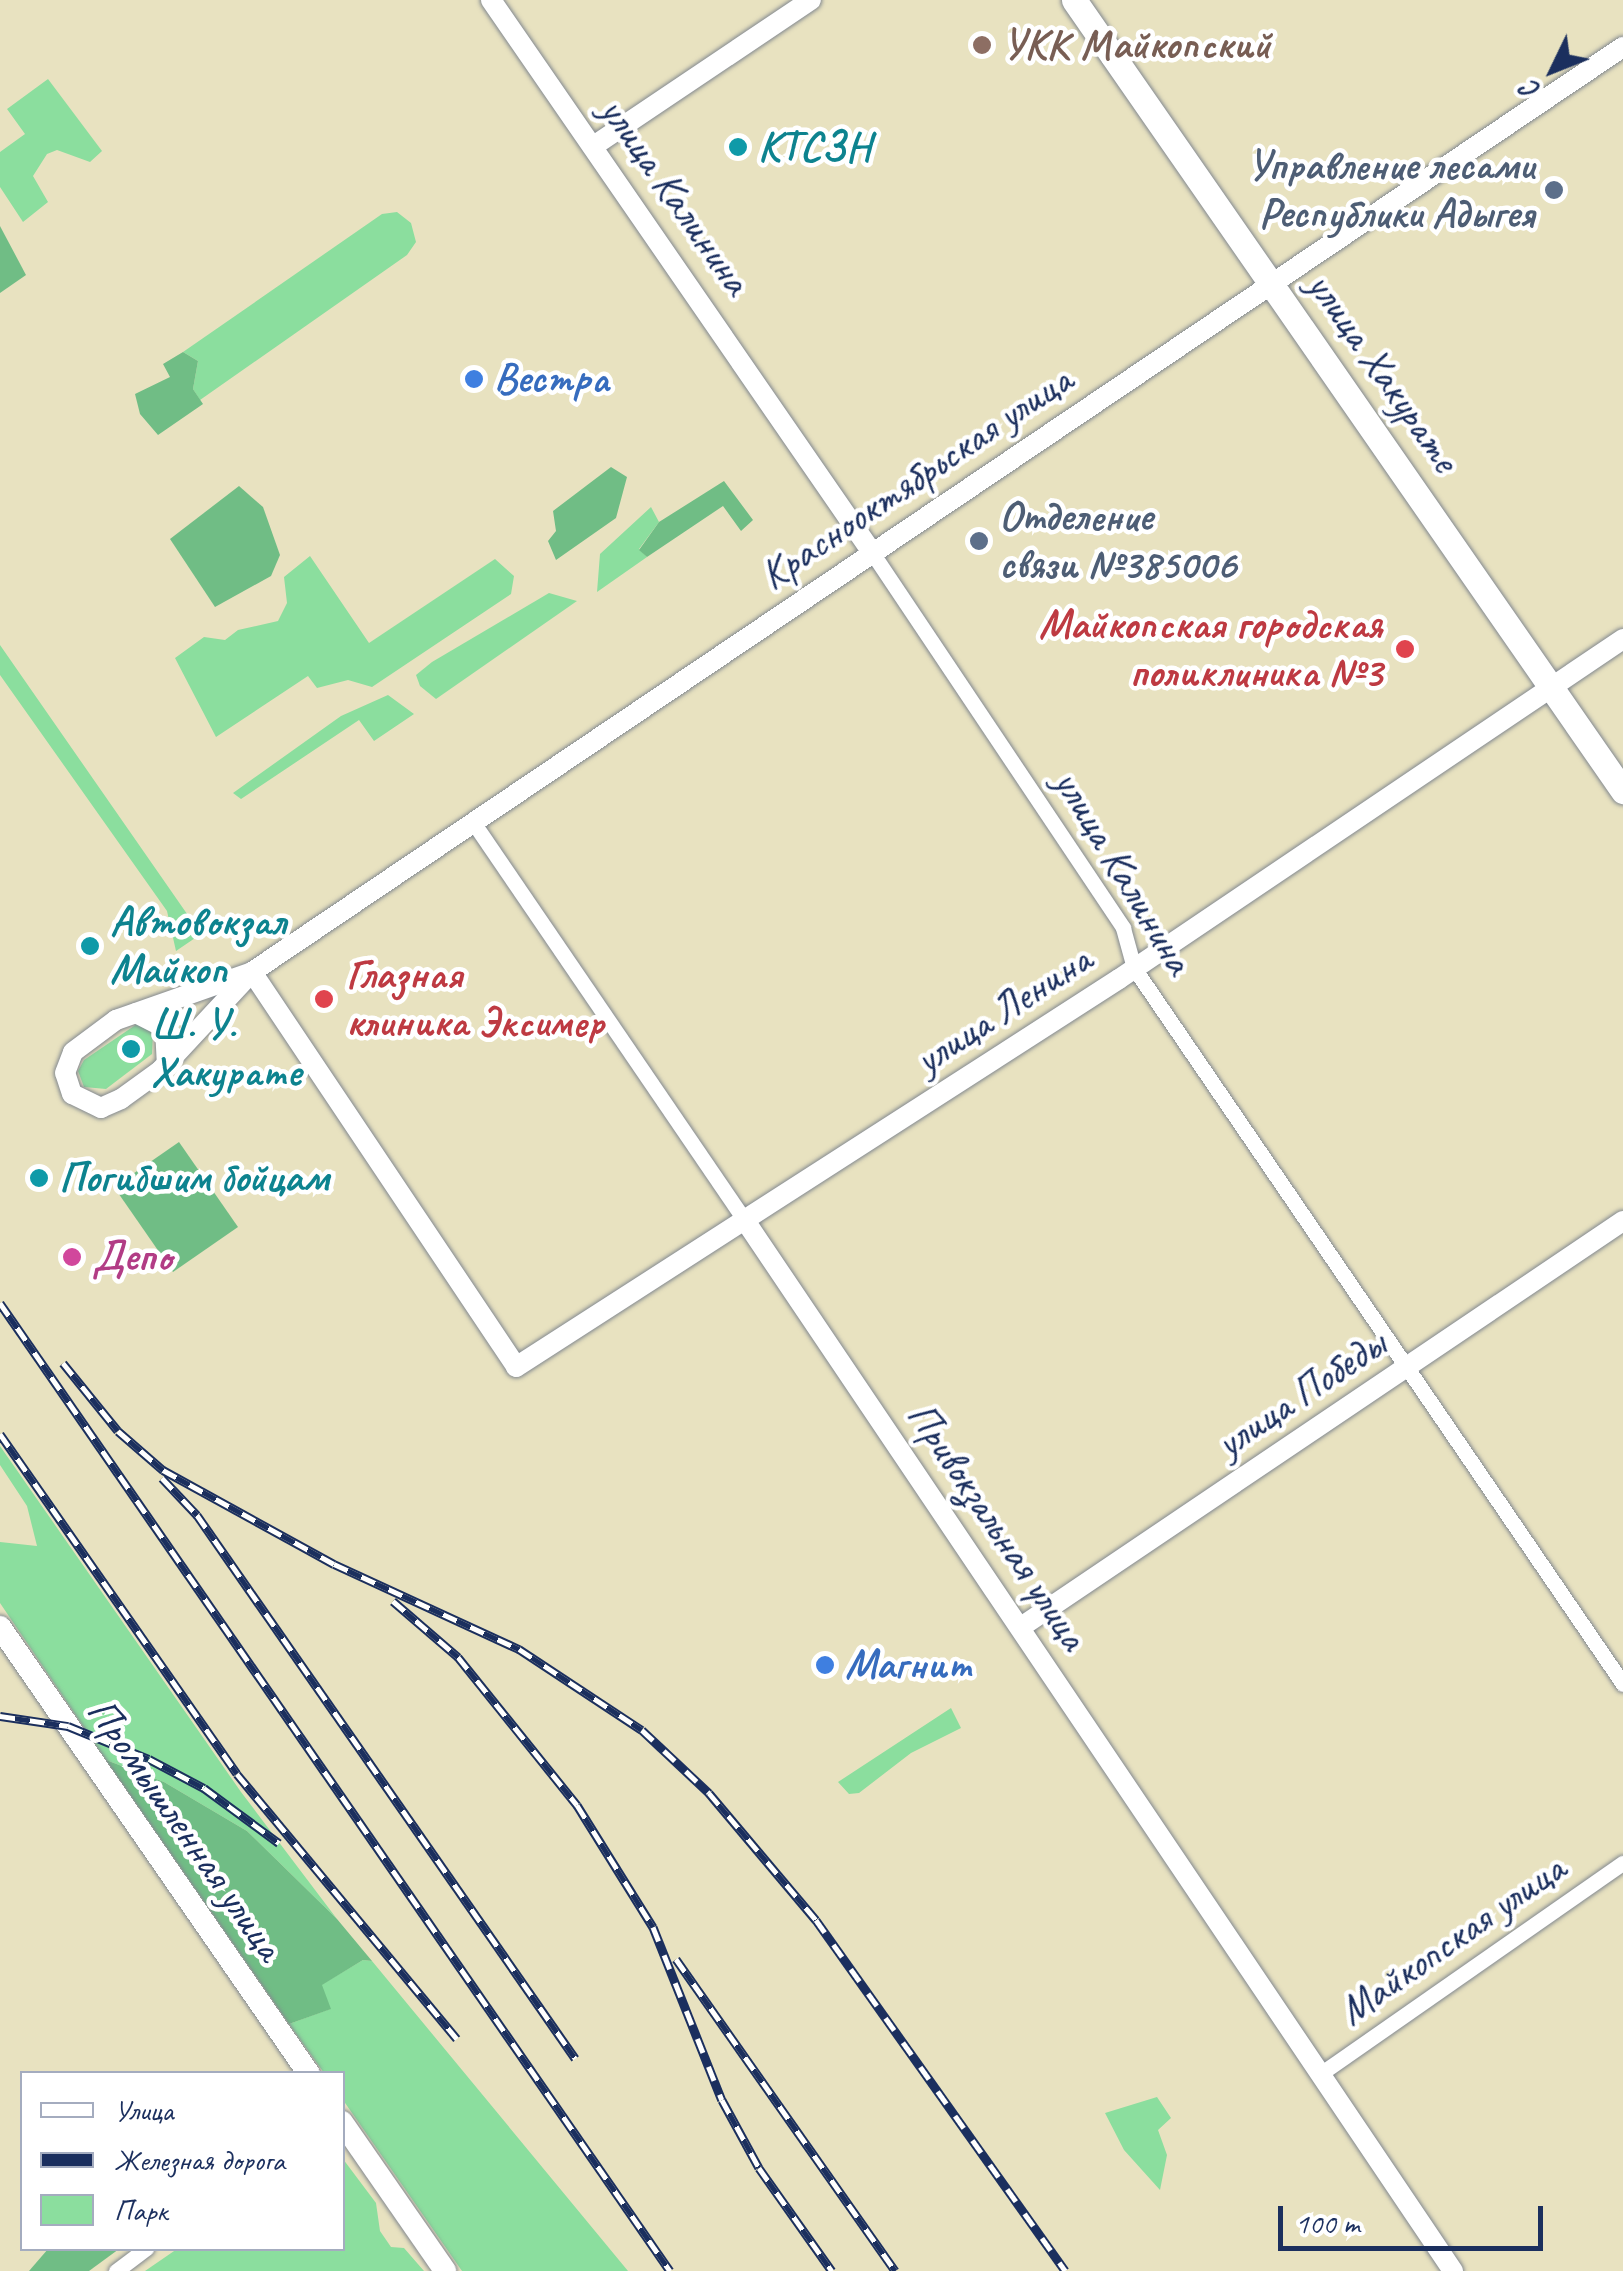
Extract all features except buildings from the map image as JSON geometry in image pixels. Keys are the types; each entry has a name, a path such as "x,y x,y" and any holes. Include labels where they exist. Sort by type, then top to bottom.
{"main road":[{"name":"улица Хакурате","path":"1074,0 1623,791"},
{"name":"Промышленная улица","path":"0,1627 307,2071"},
{"path":"345,2126 445,2271"}],"street":[{"name":"улица Калинина","path":"490,0 595,145 873,554 1123,928 1134,968 1410,1366 1623,1684"},
{"path":"595,145 811,0"},
{"name":"Краснооктябрьская улица","path":"252,972 476,825 1623,47"},
{"name":"улица Ленина","path":"252,972 516,1367 1134,968 1623,640"},
{"name":"Привокзальная улица","path":"476,825 1454,2271"},
{"path":"252,972 167,1061 112,1105 90,1106 72,1094 65,1073 73,1052 131,1014 252,972"},
{"path":"131,1014 148,1015 165,1028 167,1061"},
{"name":"улица Победы","path":"1021,1626 1623,1221"},
{"name":"Майкопская улица","path":"1320,2074 1623,1863"},
{"path":"116,2271 142,2251"}],"green space":[{"path":"48,79 102,151 90,162 57,150 47,154 33,176 48,202 23,222 0,187 0,152 25,134 7,109"},
{"path":"397,212 411,223 416,242 407,255 200,400 193,389 198,361 183,352 382,214"},
{"path":"0,226 26,275 0,293"},
{"path":"183,352 198,361 193,389 203,404 158,435 140,414 135,394 170,377 163,364"},
{"path":"611,467 627,477 616,518 556,560 548,541 556,531 553,511"},
{"path":"724,481 753,520 741,531 723,506 647,557 639,550 659,522"},
{"path":"239,486 263,507 280,555 271,576 215,607 170,539"},
{"path":"651,507 659,522 639,549 647,557 597,592 600,554"},
{"path":"310,556 369,643 495,559 514,576 511,594 372,687 348,680 317,688 308,676 216,737 175,658 204,637 225,640 238,630 278,621 287,603 284,577"},
{"path":"549,593 577,601 436,699 420,686 416,675 432,662"},
{"path":"0,645 201,934 176,951 167,911 0,675"},
{"path":"388,695 414,714 374,741 359,720 241,799 233,793 341,716"},
{"path":"137,1024 153,1033 152,1054 106,1089 84,1087 78,1071 84,1060"},
{"path":"179,1142 238,1227 173,1272 114,1187"},
{"path":"0,1446 241,1792 337,1919 247,1831 164,1782 106,1760 0,1603 0,1542 37,1546 27,1506 0,1465"},
{"path":"951,1708 961,1728 911,1753 859,1793 849,1794 838,1782"},
{"path":"106,1760 164,1782 247,1831 337,1919 372,1961 363,1960 322,1985 331,2009 289,2024"},
{"path":"363,1960 372,1961 628,2271 462,2271 345,2103 345,2071 323,2071 289,2024 330,2009 321,1985"},
{"path":"1157,2097 1171,2118 1158,2130 1167,2155 1160,2190 1124,2150 1105,2113"},
{"path":"345,2162 376,2203 380,2231 391,2247 404,2248 424,2271 145,2271 174,2251 345,2251"},
{"path":"46,2251 116,2251 89,2271 29,2271"}],"railway":[{"path":"0,1303 670,2271"},
{"path":"63,1363 118,1431 163,1470 334,1564 519,1649 642,1730 709,1793 816,1920 1065,2271"},
{"path":"0,1434 237,1774 457,2039"},
{"path":"162,1478 197,1515 575,2058"},
{"path":"393,1601 458,1657 577,1805 653,1927 722,2100 759,2168 832,2271"},
{"path":"0,1716 68,1726 149,1759 204,1788 279,1843"},
{"path":"676,1959 895,2271"}],"place":[{"name":"УКК Майкопский","path":"982,45"},
{"name":"КТСЗН","path":"738,147"},
{"name":"Управление лесами Республики Адыгея","path":"1554,190"},
{"name":"Вестра","path":"474,379"},
{"name":"Отделение связи №385006","path":"979,541"},
{"name":"Майкопская городская поликлиника №3","path":"1405,649"},
{"name":"Автовокзал Майкоп","path":"90,946"},
{"name":"Глазная клиника Эксимер","path":"324,999"},
{"name":"Ш. У. Хакурате","path":"131,1049"},
{"name":"Погибшим бойцам","path":"39,1178"},
{"name":"Депо","path":"72,1257"},
{"name":"Магнит","path":"825,1665"}]}
